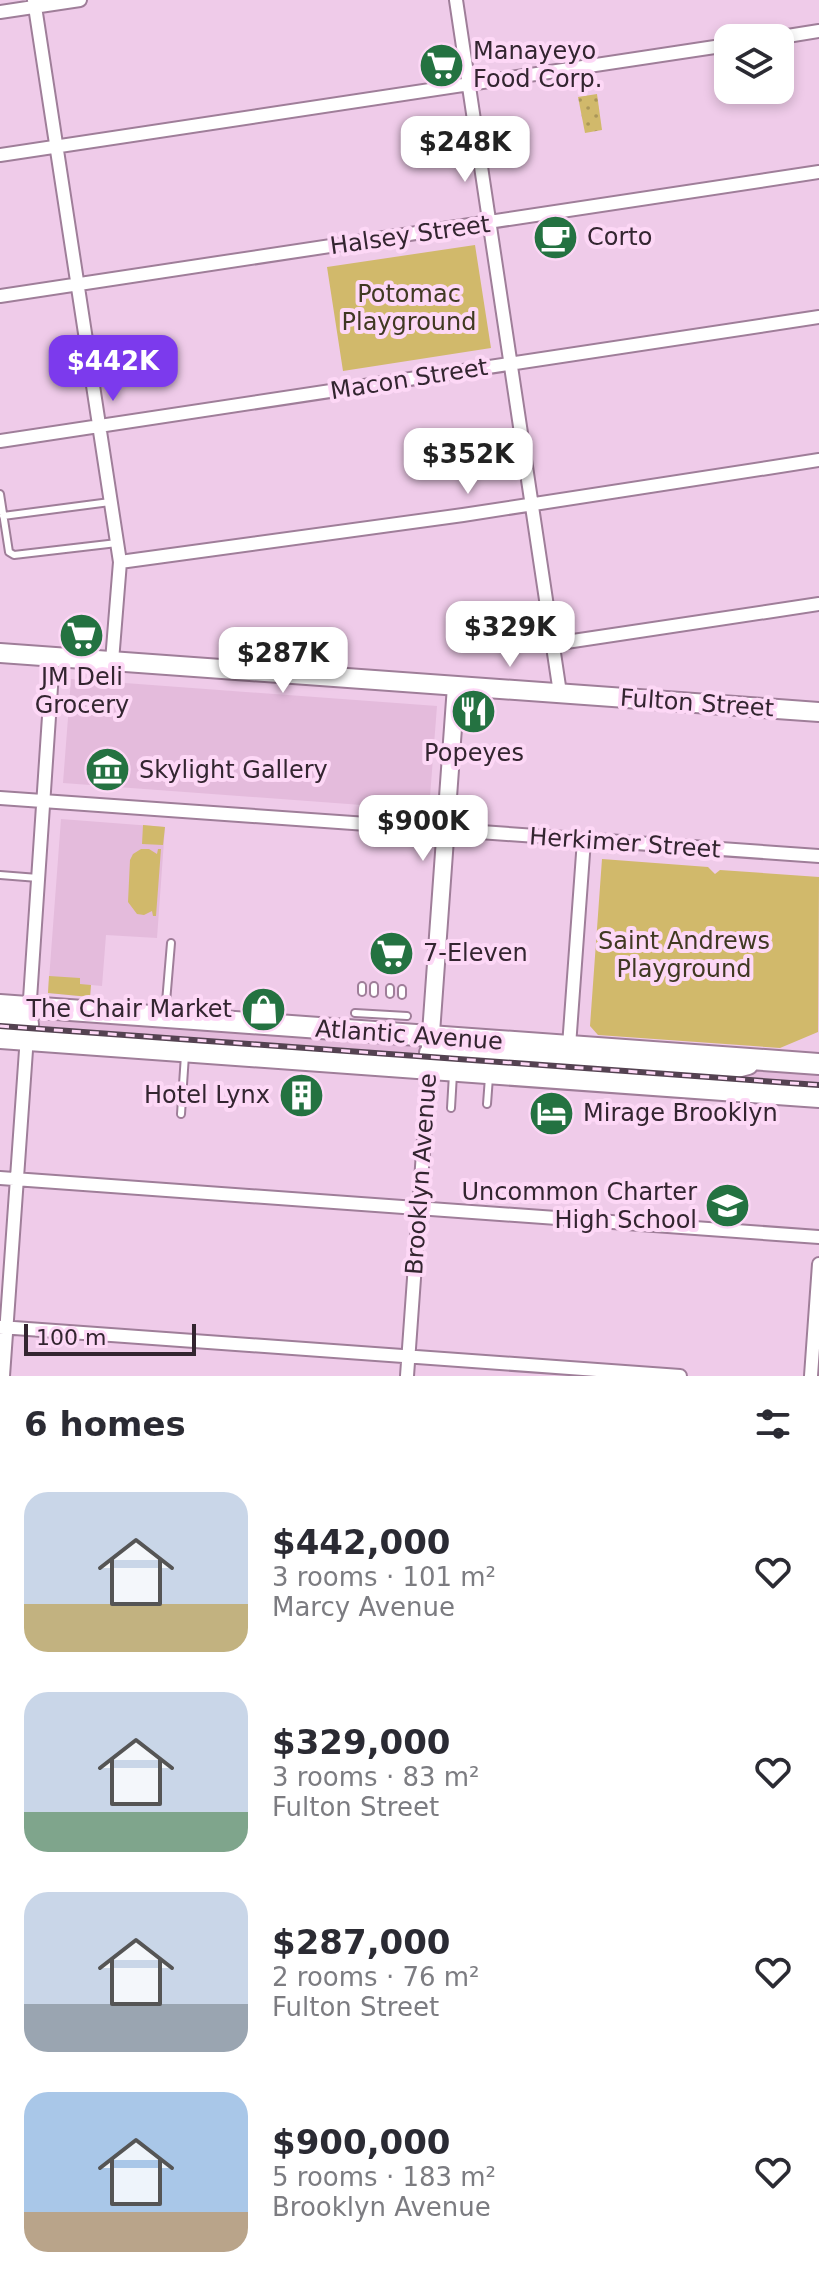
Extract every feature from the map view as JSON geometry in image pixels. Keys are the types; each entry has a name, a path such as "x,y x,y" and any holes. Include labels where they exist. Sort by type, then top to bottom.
{"main road":[{"name":"Fulton Street","path":"0,653 819,712"},
{"name":"Atlantic Avenue","path":"0,1005 28,1023 186,1051 430,1052 569,1046 819,1064"},
{"name":"Atlantic Avenue","path":"0,1038 28,1023 165,1017 430,1052 454,1070 489,1073 534,1068 819,1097"},
{"path":"0,1022 28,1023"},
{"path":"430,1052 534,1068 714,1073 764,1060"}],"street":[{"path":"0,12 35,3 80,0"},
{"path":"456,0 560,693"},
{"path":"35,3 120,562 112,661"},
{"path":"794,35 819,31"},
{"path":"0,155 714,47"},
{"name":"Halsey Street","path":"0,296 819,172"},
{"name":"Macon Street","path":"0,441 819,317"},
{"path":"120,562 819,460"},
{"path":"553,644 819,604"},
{"path":"3,1376 3,1328 17,1179 53,657"},
{"name":"Brooklyn Avenue","path":"407,1376 456,686"},
{"name":"Herkimer Street","path":"0,798 819,856"},
{"path":"569,1046 584,840"},
{"path":"0,1178 819,1237"},
{"path":"811,1376 819,1264"},
{"path":"3,1328 680,1376"}],"lane":[{"path":"0,494 9,552 14,555 117,543"},
{"path":"3,516 111,502"},
{"path":"0,875 38,878"},
{"path":"165,1017 171,943"},
{"path":"359,1012 403,1015"},
{"path":"181,1114 186,1051"},
{"path":"451,1108 454,1070"},
{"path":"487,1104 489,1073"}],"shaded area":[{"path":"71,679 437,706 429,810 63,783"},
{"path":"61,819 165,827 157,938 106,935 102,986 91,985 90,997 48,993"},
{"path":"0,1013 819,1072 819,1091 0,1031"}],"green space":[{"path":"597,94 602,130 585,133 578,97"},
{"name":"Potomac Playground","path":"475,245 491,348 343,371 327,267"},
{"path":"143,825 165,827 163,845 142,844"},
{"path":"141,849 157,854 161,849 156,916 152,911 137,914 128,902 130,860"},
{"name":"Saint Andrews Playground","path":"602,859 708,867 715,874 720,870 819,877 818,1032 780,1048 598,1035 590,1026"},
{"path":"49,976 80,978 80,984 91,985 90,997 48,993"}],"railway":[{"path":"0,1026 819,1085"}],"place":[{"name":"Manayeyo Food Corp.","path":"442,65"},
{"name":"Corto","path":"556,237"},
{"name":"JM Deli Grocery","path":"82,635"},
{"name":"Popeyes","path":"474,711"},
{"name":"Skylight Gallery","path":"108,770"},
{"name":"7-Eleven","path":"392,953"},
{"name":"The Chair Market","path":"263,1009"},
{"name":"Hotel Lynx","path":"301,1095"},
{"name":"Mirage Brooklyn","path":"552,1113"},
{"name":"Uncommon Charter High School","path":"728,1206"}]}
